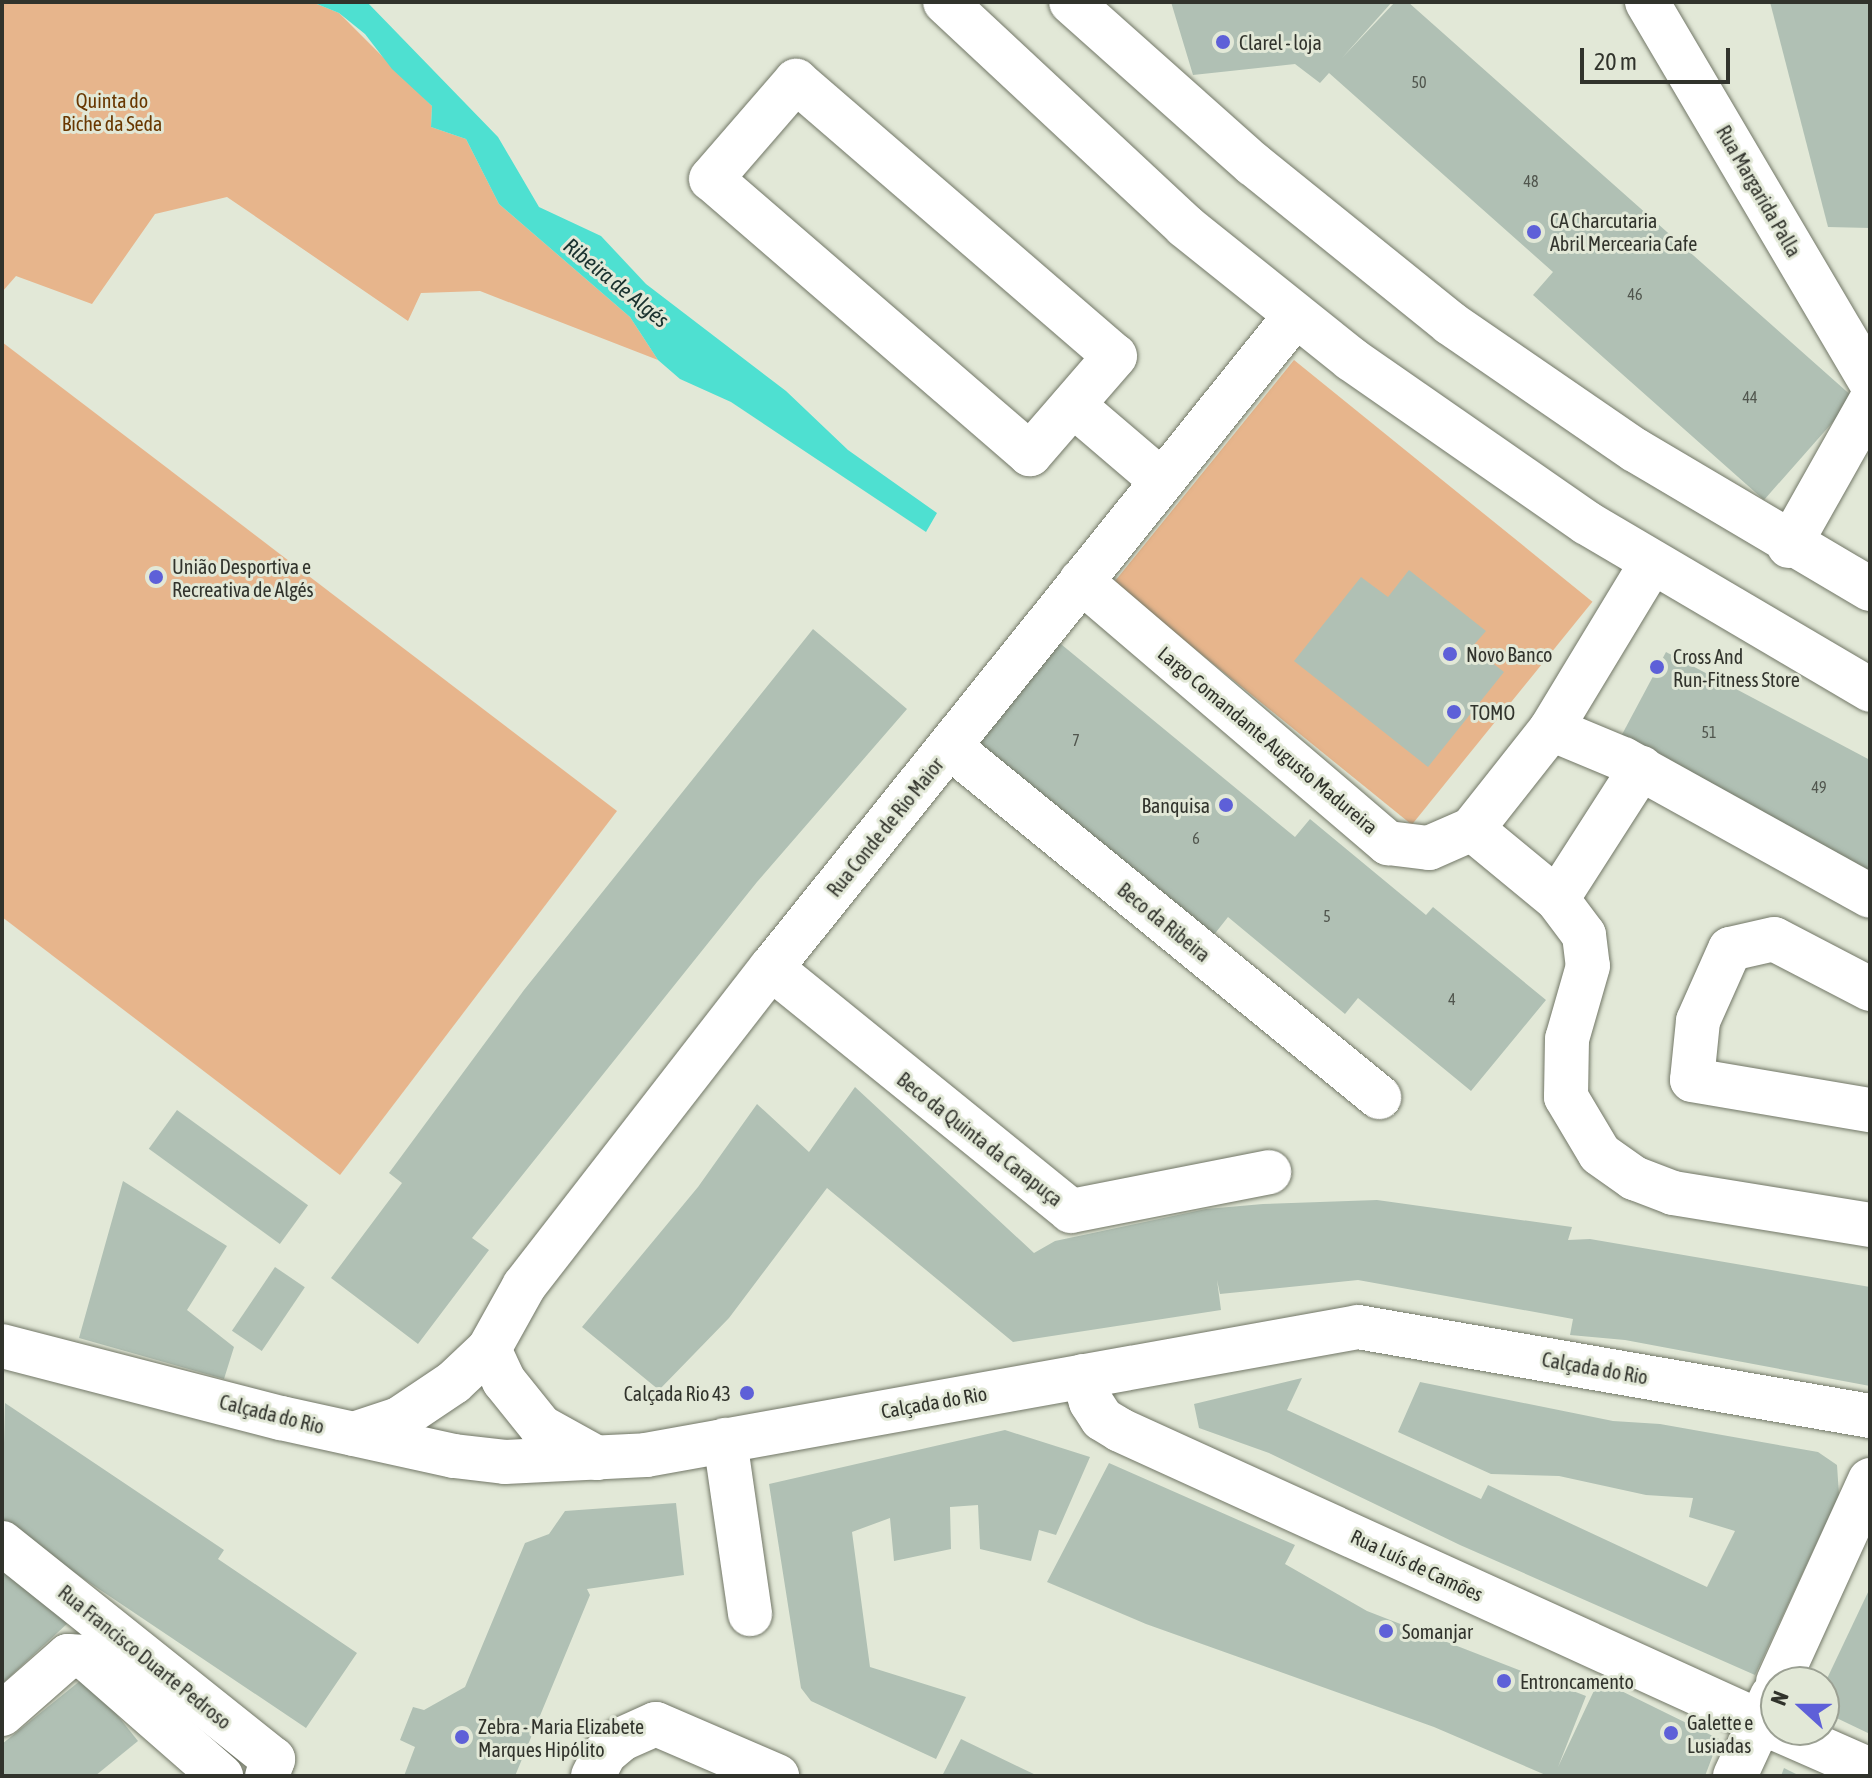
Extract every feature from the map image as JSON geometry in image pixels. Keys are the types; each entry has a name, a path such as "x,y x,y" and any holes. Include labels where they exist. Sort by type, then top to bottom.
{"street":[{"path":"945,2 1151,196 1295,316 1574,514 1870,690"},
{"path":"1071,2 1253,164 1450,323 1635,450 1789,546 1870,589"},
{"name":"Rua Margarida Palla","path":"1647,2 1870,380"},
{"path":"796,81 1115,356 1073,405 1030,454 711,179 796,81"},
{"name":"Rua Conde de Rio Maior","path":"489,1349 524,1286 771,968 1295,316"},
{"path":"1789,546 1870,402"},
{"path":"1073,405 1162,481"},
{"name":"Largo Comandante Augusto Madureira","path":"1081,581 1388,843 1429,848 1472,829 1551,729 1652,562"},
{"path":"1551,729 1641,768 1870,896"},
{"name":"Beco da Ribeira","path":"950,747 1379,1097"},
{"path":"1557,899 1641,768"},
{"path":"1472,829 1557,899 1584,935 1588,966 1567,1039 1566,1097 1600,1154 1634,1178 1673,1193 1870,1225"},
{"path":"1870,989 1774,939 1730,949 1698,1021 1692,1080 1870,1110"},
{"name":"Beco da Quinta da Carapuça","path":"771,968 1071,1211 1269,1172"},
{"name":"Calçada do Rio","path":"2,1346 354,1434 505,1462 597,1458 725,1440 1358,1327 1870,1416"},
{"path":"354,1434 411,1412 489,1349 504,1381 541,1427 597,1458"},
{"name":"Rua Luís de Camões","path":"1083,1376 1097,1410 1120,1430 1760,1704"},
{"path":"725,1440 750,1614"},
{"path":"1792,1666 1870,1480"},
{"name":"Rua Francisco Duarte Pedroso","path":"2,1543 273,1759 267,1776"},
{"name":"Rua Francisco Duarte Pedroso","path":"2,1714 68,1656 85,1657 221,1776"},
{"path":"593,1776 604,1754 622,1739 656,1724 777,1776"},
{"path":"1735,1776 1760,1734"},
{"name":"Rua Luís de Camões","path":"1832,1746 1870,1770"}],"green space":[{"name":"Quinta do Biche da Seda","path":"2,2 312,2 339,13 432,106 431,127 466,139 499,204 630,317 658,360 480,291 421,293 408,321 227,197 155,214 92,304 16,276 2,292"},
{"name":"União Desportiva e Recreativa de Algés","path":"2,342 617,811 340,1175 2,917"},
{"path":"1294,360 1592,602 1412,825 1113,583"}],"water":[{"name":"Ribeira de Algés","path":"312,2 367,2 498,137 539,207 601,236 646,284 786,391 848,450 937,513 926,532 731,402 680,379 658,360 630,317 499,204 466,139 431,127 432,106 392,69 365,34 339,13"}],"building":[{"path":"1171,2 1392,2 1342,58 1395,2 1408,2 1854,398 1764,500 1533,295 1553,272 1329,73 1320,83 1295,64 1193,75"},
{"path":"1770,2 1870,2 1870,228 1828,227"},
{"path":"1409,570 1486,631 1472,647 1504,672 1428,767 1294,661 1361,577 1388,597"},
{"path":"813,629 907,709 757,882 472,1238 489,1250 418,1344 331,1278 402,1183 389,1173 524,990"},
{"path":"1056,640 1295,837 1310,819 1426,915 1433,907 1546,1000 1471,1091 1358,998 1345,1014 1228,917 1213,936 974,739"},
{"path":"1666,652 1870,760 1870,875 1618,742"},
{"path":"855,1087 1034,1253 1055,1241 1206,1209 1263,1204 1377,1200 1572,1227 1568,1240 1590,1239 1870,1287 1870,1386 1625,1340 1570,1335 1573,1319 1358,1280 1220,1294 1217,1280 1221,1310 1013,1342 827,1188 729,1318 659,1390 582,1327 698,1187 757,1104 809,1152"},
{"path":"177,1110 308,1205 280,1244 149,1149"},
{"path":"123,1181 227,1246 187,1310 234,1347 224,1379 79,1338"},
{"path":"275,1267 305,1287 262,1351 232,1331"},
{"path":"1302,1378 1287,1410 1481,1499 1488,1485 1707,1587 1735,1531 1689,1517 1693,1498 1646,1495 1559,1476 1491,1474 1398,1432 1420,1382 1613,1421 1660,1424 1818,1452 1837,1465 1839,1495 1755,1675 1460,1545 1269,1453 1199,1428 1194,1404"},
{"path":"5,1403 224,1550 218,1559 357,1653 306,1728 2,1524"},
{"path":"1005,1430 1090,1457 1056,1535 1039,1530 1031,1561 980,1549 978,1505 950,1507 951,1549 894,1561 890,1518 852,1532 870,1667 966,1697 936,1759 811,1701 801,1688 769,1484"},
{"path":"1109,1463 1295,1545 1285,1564 1367,1611 1586,1696 1558,1767 1599,1680 1719,1739 1705,1776 1548,1776 1434,1727 1146,1624 1047,1582"},
{"path":"676,1503 684,1575 587,1589 590,1595 515,1776 404,1776 415,1747 400,1740 413,1707 424,1710 465,1687 525,1543 549,1534 565,1511"},
{"path":"2,1559 70,1621 2,1684"},
{"path":"1870,1588 1870,1734 1840,1720 1840,1666 1833,1666"},
{"path":"86,1676 138,1741 95,1776 2,1776 2,1744"},
{"path":"961,1739 1038,1776 942,1776"},
{"path":"1784,1768 1800,1776 1781,1776"}],"place":[{"name":"Clarel - loja","path":"1223,42"},
{"name":"CA Charcutaria Abril Mercearia Cafe","path":"1534,232"},
{"name":"União Desportiva e Recreativa de Algés","path":"156,577"},
{"name":"Novo Banco","path":"1450,654"},
{"name":"Cross And Run-Fitness Store","path":"1657,667"},
{"name":"TOMO","path":"1454,712"},
{"name":"Banquisa","path":"1226,805"},
{"name":"Calçada Rio 43","path":"747,1393"},
{"name":"Somanjar","path":"1386,1631"},
{"name":"Entroncamento","path":"1504,1681"},
{"name":"Galette e Lusiadas","path":"1671,1733"},
{"name":"Zebra - Maria Elizabete Marques Hipólito","path":"462,1737"}]}
